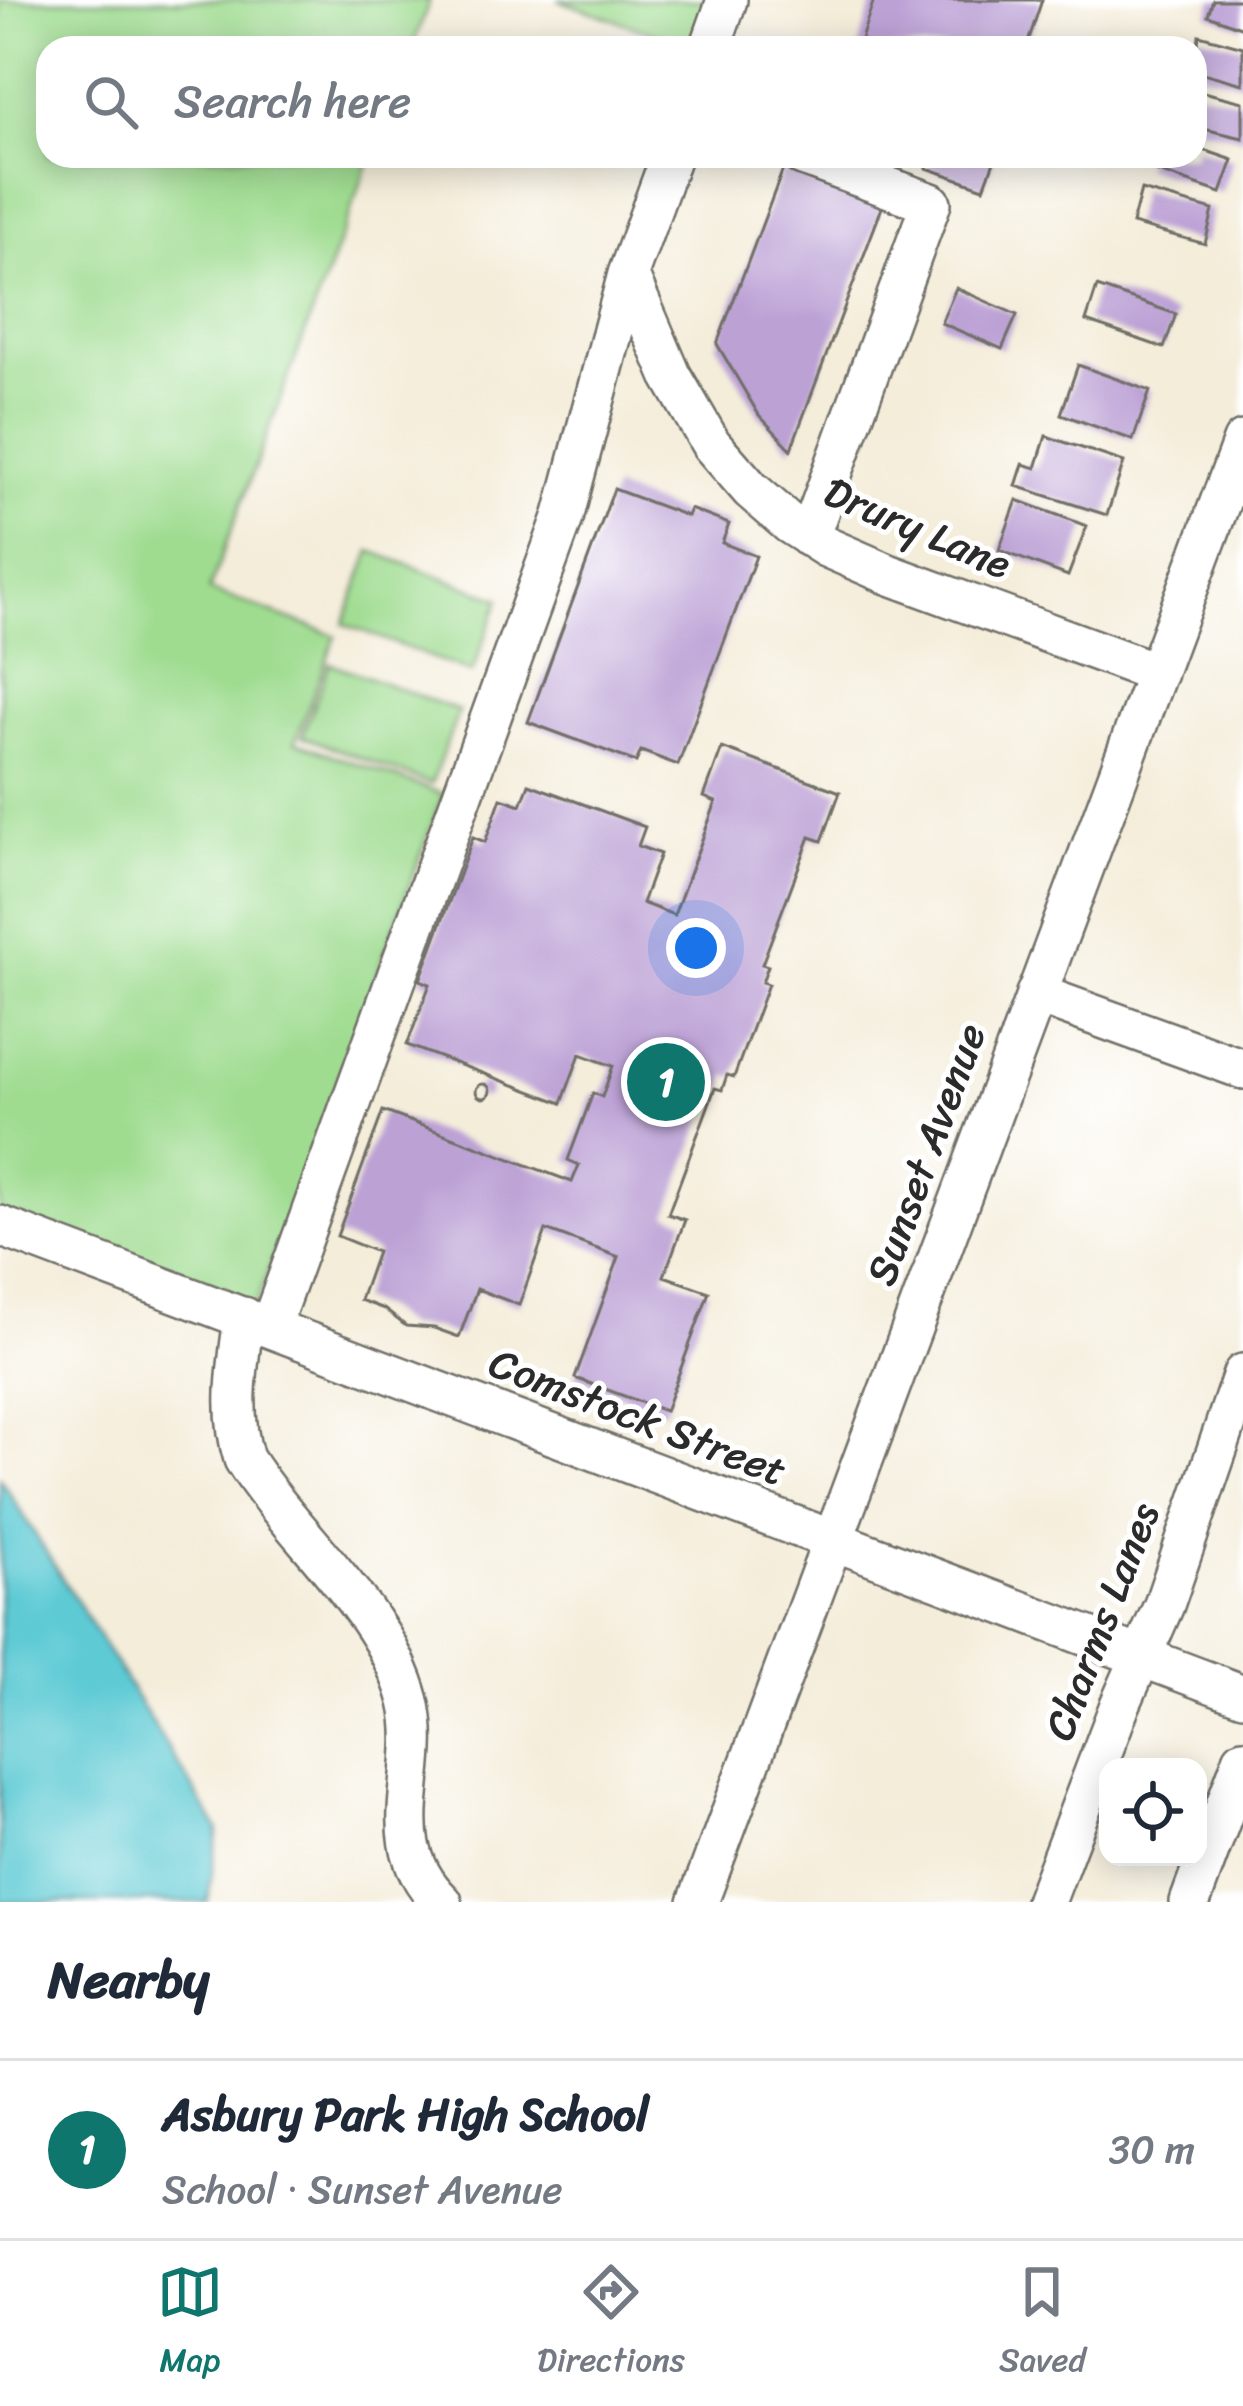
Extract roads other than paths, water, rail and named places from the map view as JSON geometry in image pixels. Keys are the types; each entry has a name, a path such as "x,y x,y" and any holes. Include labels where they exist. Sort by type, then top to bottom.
{"street":[{"path":"714,36 727,0"},
{"path":"442,1902 416,1865 407,1842 406,1804 414,1749 410,1706 399,1670 377,1633 244,1459 235,1430 234,1400 257,1322 564,515 628,274 667,168"},
{"path":"809,537 931,203 836,168"},
{"name":"Drury Lane","path":"628,274 671,375 711,444 775,512 809,537 888,574 1156,673"},
{"name":"Sunset Avenue","path":"698,1902 1243,441"},
{"path":"1036,994 1243,1069"},
{"name":"Comstock Street","path":"0,1226 1243,1695"},
{"name":"Charms Lanes","path":"1045,1902 1164,1605 1243,1374"},
{"path":"1190,1902 1243,1759"}],"water":[{"path":"0,1478 218,1829 208,1902 0,1902"}],"place":[{"name":"Asbury Park High School","path":"666,1082"}]}
